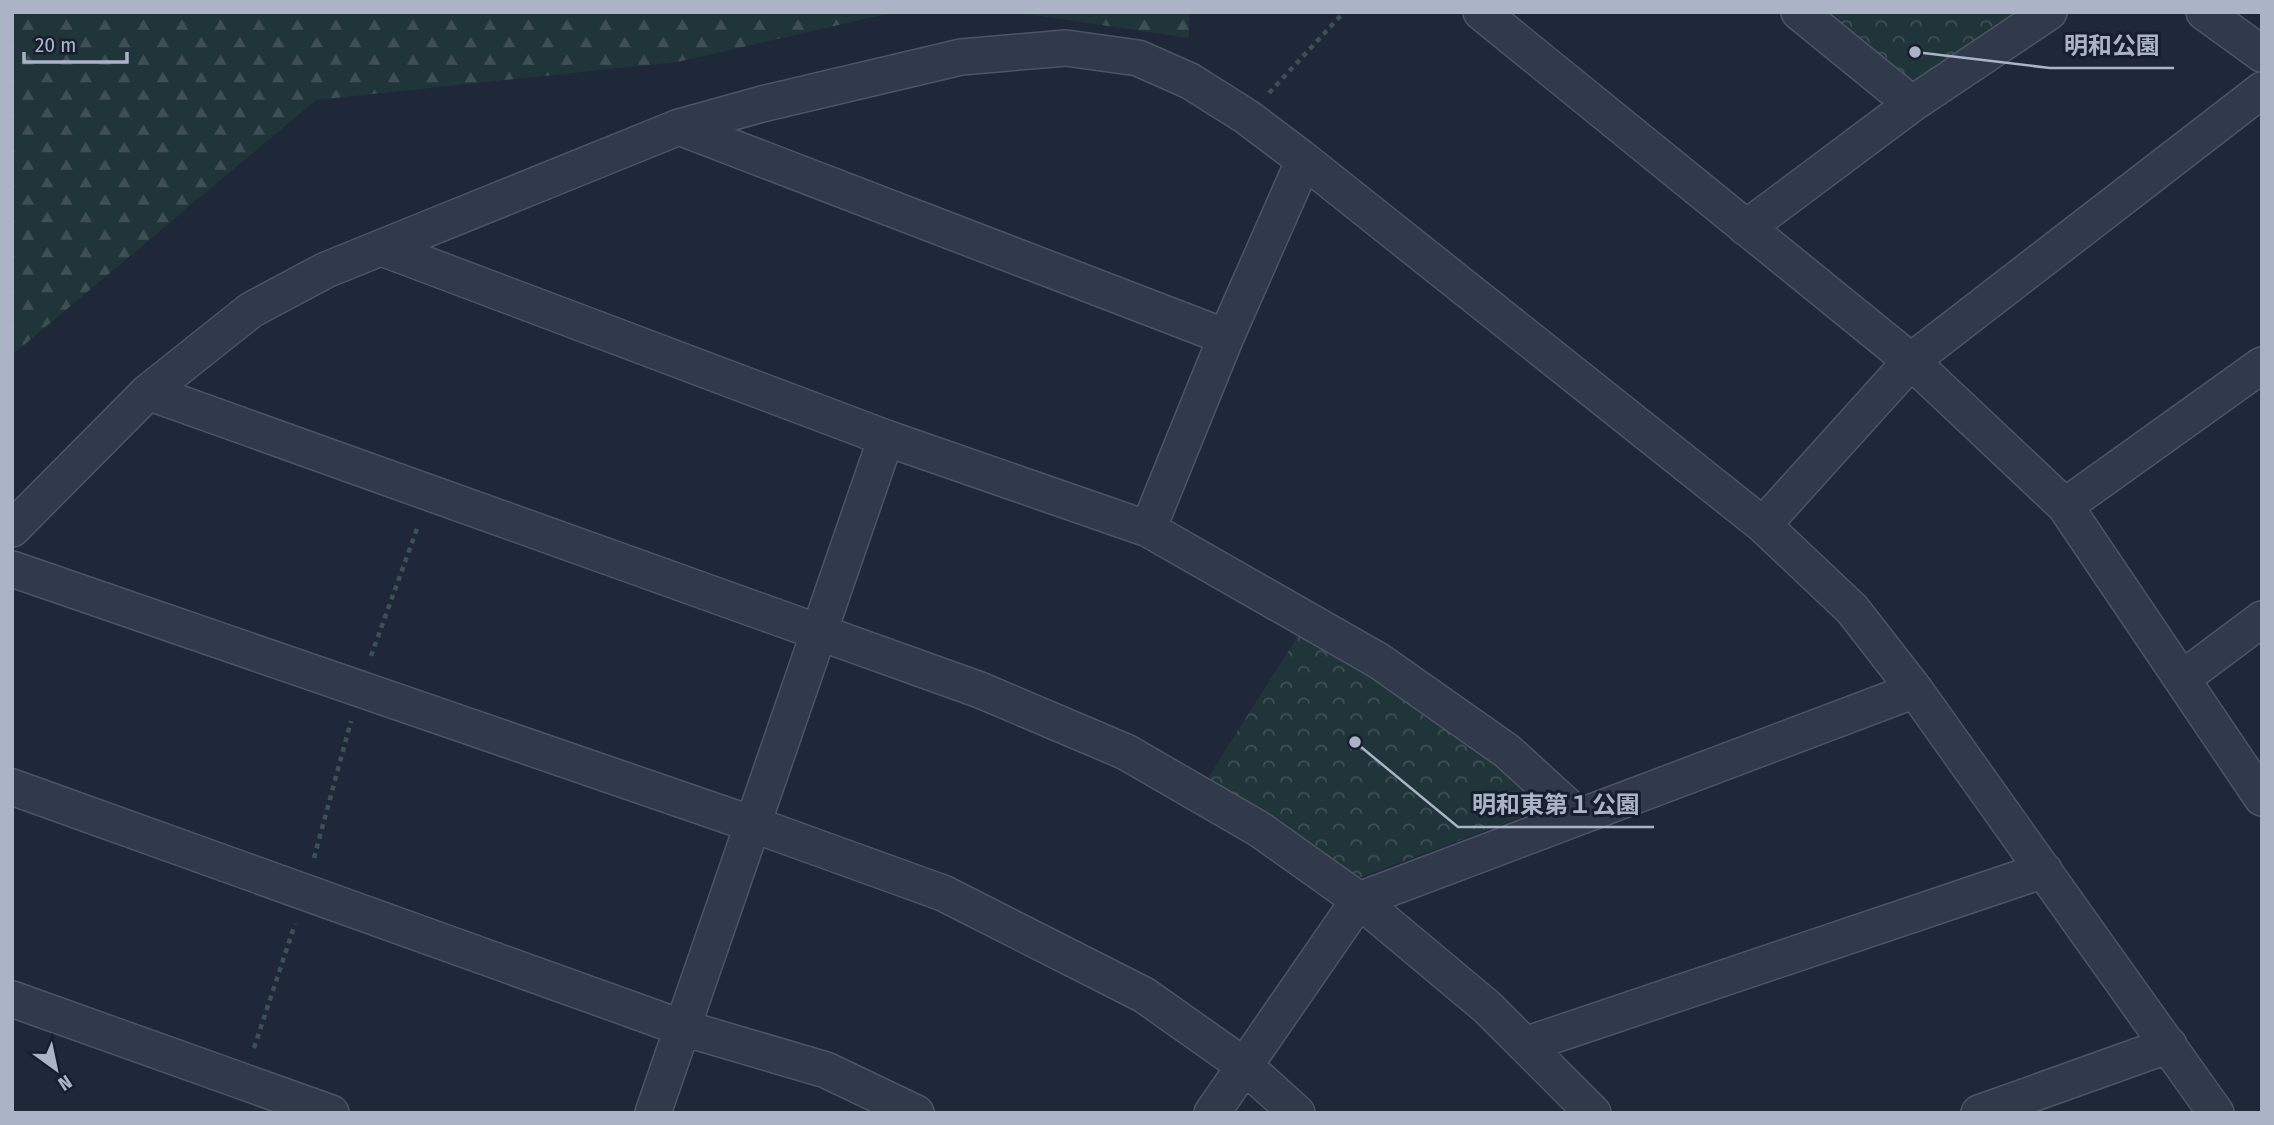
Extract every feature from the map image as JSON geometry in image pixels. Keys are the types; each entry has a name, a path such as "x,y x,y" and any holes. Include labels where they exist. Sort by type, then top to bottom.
{"street":[{"path":"1480,12 1911,361 2065,506 2262,799"},
{"path":"1799,12 1912,104"},
{"path":"1745,228 1912,104 2049,12"},
{"path":"2204,12 2262,54"},
{"path":"12,529 148,392 251,310 326,270 679,127 762,104 961,57 1066,48 1138,58 1191,81 1247,117 1304,160 1763,525 1852,609 1915,690 2216,1113"},
{"path":"1763,525 1911,361 2262,90"},
{"path":"679,127 1226,337"},
{"path":"1148,529 1226,337 1304,160"},
{"path":"382,248 886,438 1148,529 1379,661 1507,751 1577,815"},
{"path":"2065,506 2262,365"},
{"path":"148,392 820,631 980,690 1126,752 1259,829 1359,900 1487,1007 1594,1113"},
{"path":"653,1113 680,1027 886,438"},
{"path":"12,569 752,824 943,893 1144,995 1246,1067 1297,1113"},
{"path":"2183,678 2262,619"},
{"path":"1212,1113 1359,900 1577,815 1915,690"},
{"path":"12,787 680,1027 826,1070 916,1113"},
{"path":"1525,1045 2044,870"},
{"path":"12,999 331,1113"},
{"path":"1979,1113 2169,1045"}],"path":[{"path":"1247,117 1344,12"},
{"path":"243,1082 305,892 360,689 430,492"}],"green space":[{"path":"12,12 895,12 677,62 316,100 12,355"},
{"path":"1015,12 1189,12 1189,38"},
{"path":"1817,12 2021,12 1910,91"},
{"path":"1301,631 1452,722 1549,807 1356,879 1208,778"}],"place":[{"name":"明和公園","path":"1915,52"},
{"name":"明和東第１公園","path":"1355,742"}]}
